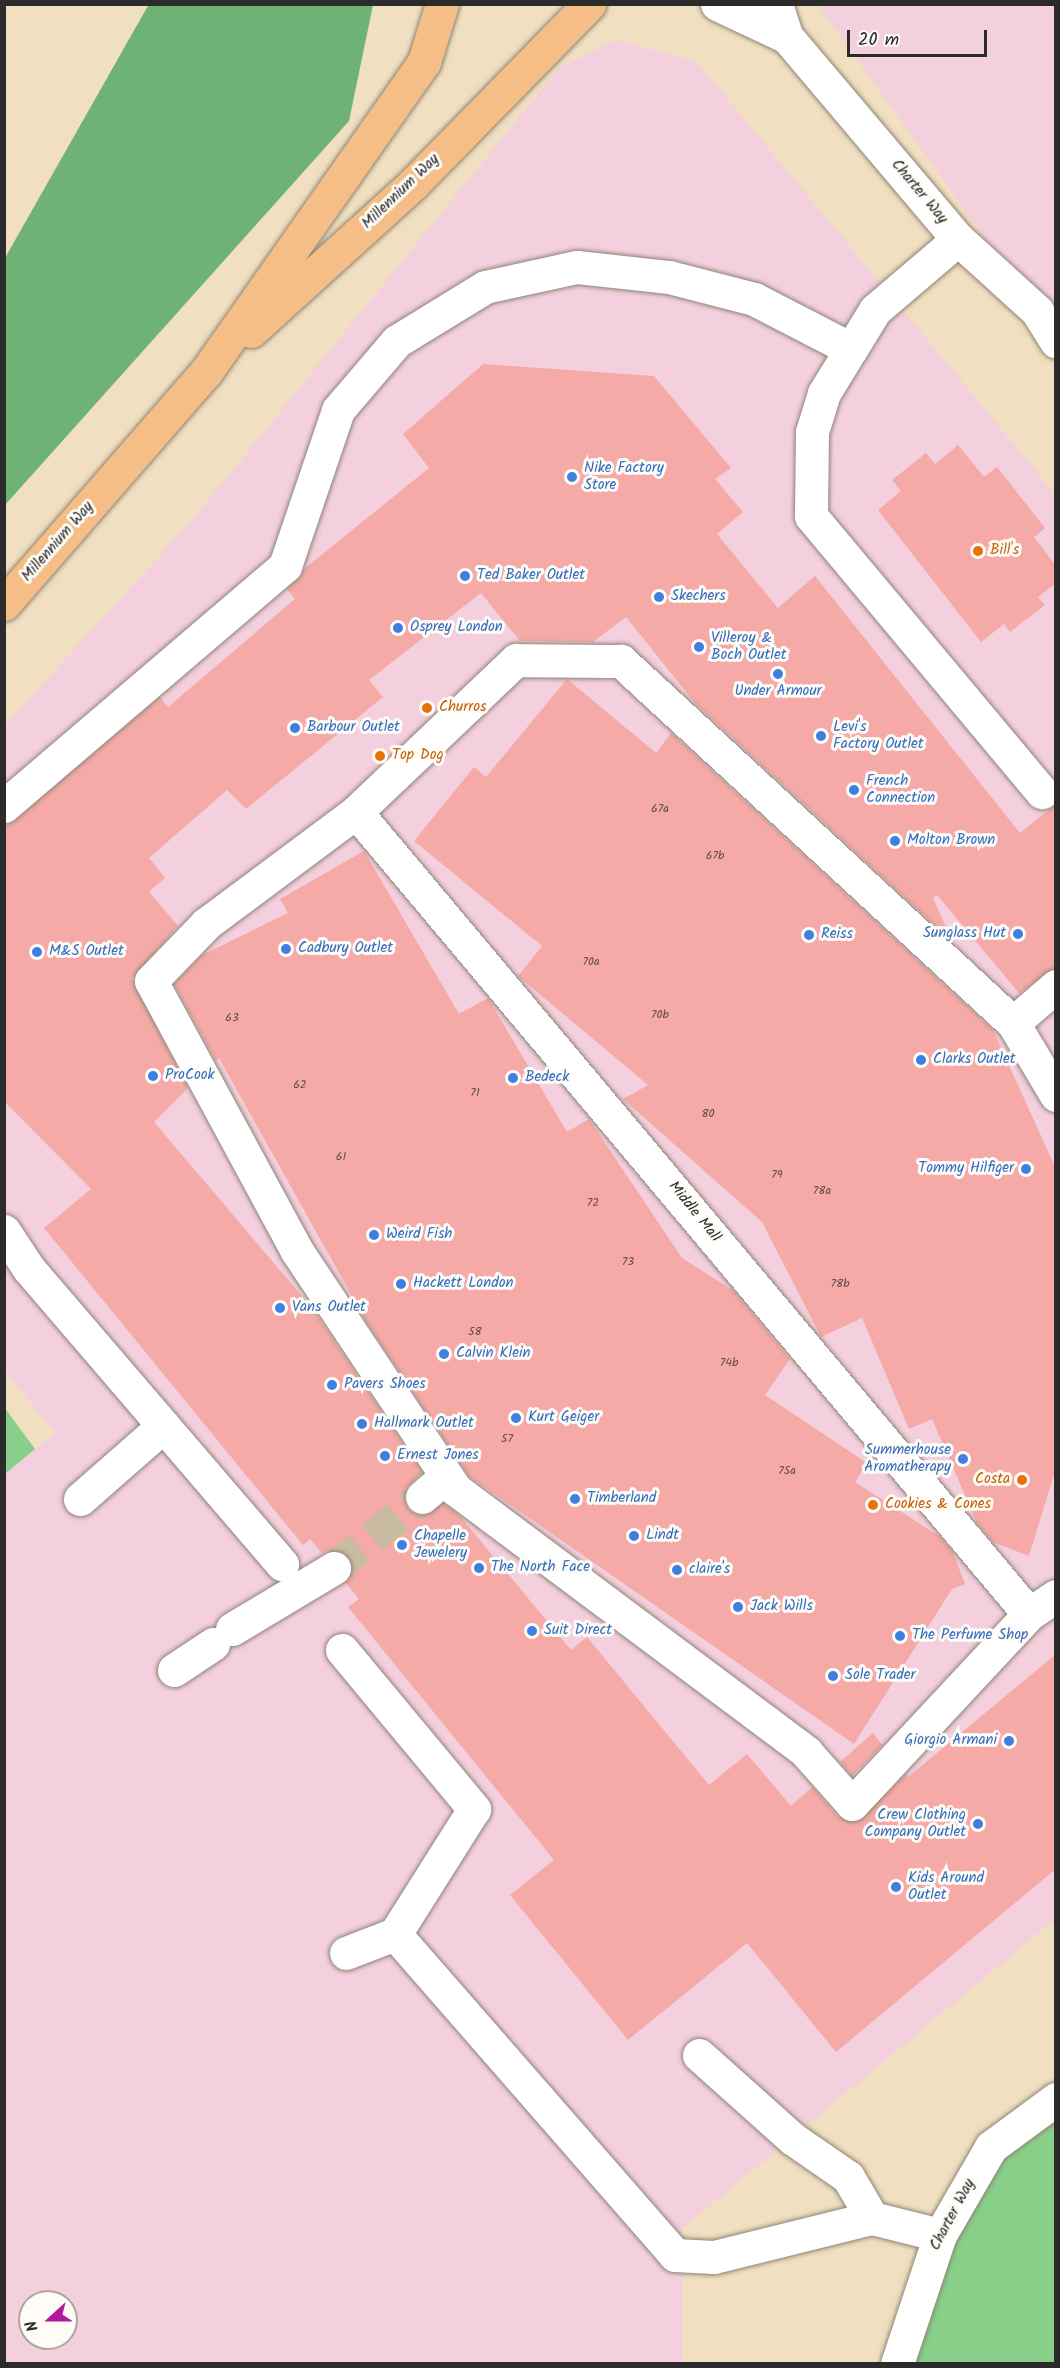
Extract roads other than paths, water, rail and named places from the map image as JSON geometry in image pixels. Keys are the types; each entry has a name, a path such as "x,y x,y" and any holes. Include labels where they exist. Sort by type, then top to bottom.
{"main road":[{"name":"Millennium Way","path":"4,604 206,372 424,62 442,4"},
{"name":"Millennium Way","path":"206,372 413,184 589,4"}],"street":[{"name":"Charter Way","path":"717,4 788,37"},
{"name":"Charter Way","path":"776,4 788,37 958,239 1046,303 1056,342"},
{"path":"958,239 875,309 824,393 812,432 811,516 1042,792"},
{"path":"4,806 285,566 338,410 397,341 485,287 577,267 669,277 754,299 851,349"},
{"path":"1056,1095 1013,1023 621,661 516,660 356,812 206,924 151,981 297,1251 455,1490 806,1752 852,1804 1029,1614 1056,1596"},
{"name":"Middle Mall","path":"356,812 990,1562 1029,1614"},
{"path":"1013,1023 1056,986"},
{"path":"4,1231 29,1269 282,1564"},
{"path":"80,1499 163,1426"},
{"path":"422,1497 446,1476"},
{"path":"174,1670 222,1636 334,1568"},
{"path":"342,1650 474,1809 395,1934 346,1953"},
{"path":"395,1934 675,2255 714,2257 872,2218 940,2235"},
{"path":"699,2055 793,2139 848,2177 872,2218"},
{"name":"Charter Way","path":"897,2364 940,2235 991,2147 1056,2099"}],"tunnel":[{"path":"334,1568 422,1497"}],"place":[{"name":"Nike Factory Store","path":"572,477"},
{"name":"Bill's","path":"978,551"},
{"name":"Ted Baker Outlet","path":"465,576"},
{"name":"Skechers","path":"659,597"},
{"name":"Osprey London","path":"398,628"},
{"name":"Villeroy & Boch Outlet","path":"699,647"},
{"name":"Under Armour","path":"778,674"},
{"name":"Churros","path":"427,708"},
{"name":"Barbour Outlet","path":"295,728"},
{"name":"Levi's Factory Outlet","path":"821,736"},
{"name":"Top Dog","path":"380,756"},
{"name":"French Connection","path":"854,790"},
{"name":"Molton Brown","path":"895,841"},
{"name":"Sunglass Hut","path":"1018,934"},
{"name":"Reiss","path":"809,935"},
{"name":"Cadbury Outlet","path":"286,949"},
{"name":"M&S Outlet","path":"37,952"},
{"name":"Clarks Outlet","path":"921,1060"},
{"name":"ProCook","path":"153,1076"},
{"name":"Bedeck","path":"513,1078"},
{"name":"Tommy Hilfiger","path":"1026,1169"},
{"name":"Weird Fish","path":"374,1235"},
{"name":"Hackett London","path":"401,1284"},
{"name":"Vans Outlet","path":"280,1308"},
{"name":"Calvin Klein","path":"444,1354"},
{"name":"Pavers Shoes","path":"332,1385"},
{"name":"Kurt Geiger","path":"516,1418"},
{"name":"Hallmark Outlet","path":"362,1424"},
{"name":"Ernest Jones","path":"385,1456"},
{"name":"Summerhouse Aromatherapy","path":"963,1459"},
{"name":"Costa","path":"1022,1480"},
{"name":"Timberland","path":"575,1499"},
{"name":"Cookies & Cones","path":"873,1505"},
{"name":"Lindt","path":"634,1536"},
{"name":"Chapelle Jewelery","path":"402,1545"},
{"name":"The North Face","path":"479,1568"},
{"name":"claire's","path":"677,1570"},
{"name":"Jack Wills","path":"738,1607"},
{"name":"Suit Direct","path":"532,1631"},
{"name":"The Perfume Shop","path":"900,1636"},
{"name":"Sole Trader","path":"833,1676"},
{"name":"Giorgio Armani","path":"1009,1741"},
{"name":"Crew Clothing Company Outlet","path":"978,1824"},
{"name":"Kids Around Outlet","path":"896,1887"}]}
